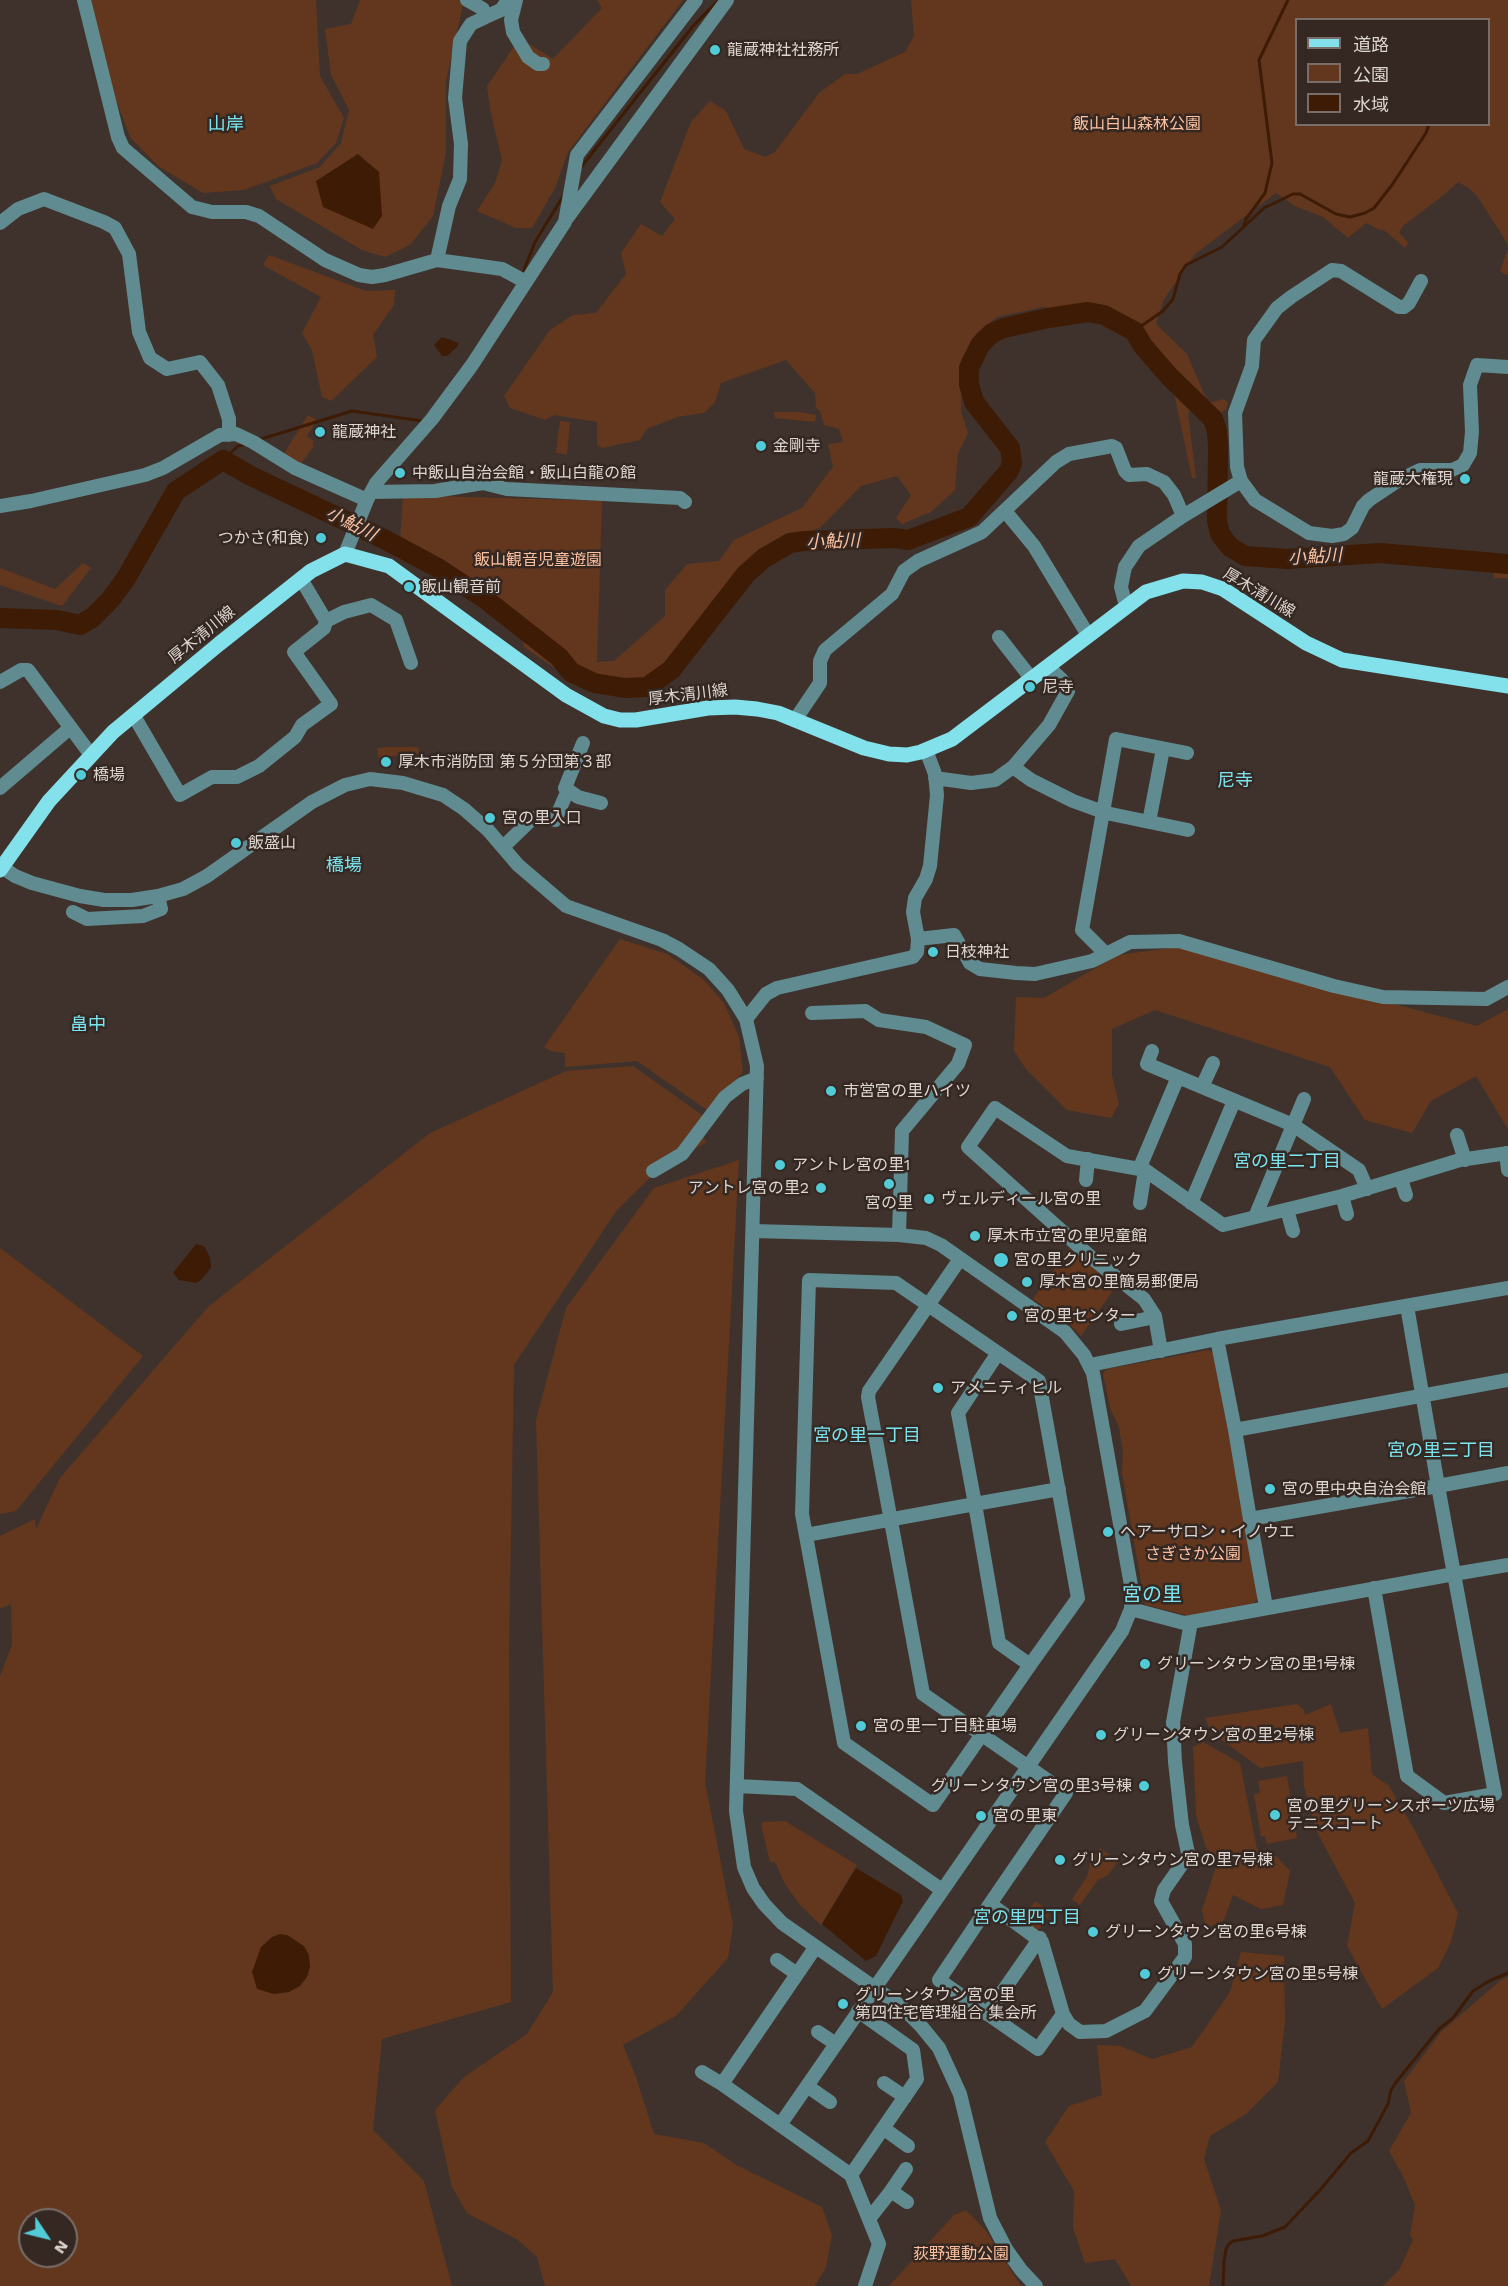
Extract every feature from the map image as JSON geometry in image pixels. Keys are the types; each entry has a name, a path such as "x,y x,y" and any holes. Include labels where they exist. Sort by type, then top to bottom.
{"main road":[{"name":"厚木清川線","path":"1,868 50,801 91,755 219,644 311,571 348,548 389,566 566,694 604,716 620,720 636,720 708,708 735,707 778,713 864,748 889,754 907,755 952,739 1146,592 1183,581 1202,582 1223,589 1306,643 1342,660 1508,686"}],"street":[{"path":"84,0 118,137 123,148 192,207 212,212 246,212 259,216 325,260 359,275 372,277 385,275 437,260 502,269 526,282"},
{"path":"437,260 449,206 460,179 461,144 455,98 460,41 471,24 501,10 508,0"},
{"path":"516,0 511,20 513,32 528,57 538,64 543,64"},
{"path":"564,222 578,155 696,0"},
{"path":"348,548 376,483 439,410 472,365 564,222 727,0"},
{"path":"461,1 483,9 483,18"},
{"path":"0,223 18,209 44,200 115,228 129,254 139,332 150,358 167,369 200,362 218,385 229,419 229,435"},
{"path":"1421,281 1409,303 1404,307 1399,307 1341,271 1332,270 1277,308 1254,340 1252,366 1235,413 1237,483 1256,500 1309,533 1332,536 1344,534 1352,528 1363,506 1369,500 1399,480 1420,470 1452,470 1463,465 1470,453 1472,432 1470,385 1477,365 1508,367"},
{"path":"0,506 145,475 164,468 220,435 236,434 295,468 367,500 483,483 507,489 680,498 685,502"},
{"path":"795,720 820,683 820,661 825,650 892,594 904,571 918,561 982,532 1056,462 1069,454 1112,446 1116,448 1125,471 1129,475 1147,474 1164,482 1174,495 1184,515"},
{"path":"1126,606 1121,586 1129,560 1138,546 1237,483"},
{"path":"1005,511 1034,546 1088,635"},
{"path":"301,579 327,621"},
{"path":"134,716 180,795 212,777 237,777 259,766 295,737 302,725 331,704 294,652 324,628 327,621 344,612 371,605 396,620 411,663"},
{"path":"999,637 1031,678"},
{"path":"935,778 971,783 995,780 1013,768 1049,725 1068,692 1062,680 1048,667"},
{"path":"0,682 21,670 28,670 91,755"},
{"path":"0,788 70,728"},
{"path":"1105,953 1082,930 1116,739 1187,753"},
{"path":"583,743 565,788 578,797 601,803"},
{"path":"1149,822 1163,748"},
{"path":"746,1019 766,994 777,988 913,957 917,952 918,939 913,912 915,897 926,879 930,866 937,795 935,778 926,750"},
{"path":"1013,768 1031,780 1073,801 1103,811 1188,830"},
{"path":"1,868 32,883 80,896 104,900 132,900 158,896 183,889 207,876 312,802 345,785 370,779 403,783 443,795 464,809 488,830 518,865 566,906 662,940 693,957 709,969 728,990 746,1019 754,1049 757,1078 736,1811 744,1867 753,1888 782,1923 875,1988 912,2017 939,2048 960,2094 990,2218 1006,2250 1036,2286"},
{"path":"503,847 532,819 540,817 555,820 568,790"},
{"path":"73,912 87,920 143,916 161,909 158,896"},
{"path":"918,939 954,935 970,963 980,969 1035,975 1092,961 1130,942 1179,941 1334,986 1383,997 1486,999 1508,987"},
{"path":"812,1013 839,1014 865,1011 879,1020 926,1027 969,1046 958,1065 902,1131 899,1235"},
{"path":"1152,1051 1147,1064 1293,1125 1359,1170 1367,1189"},
{"path":"1202,1087 1213,1063"},
{"path":"1140,1203 1142,1168 1178,1077"},
{"path":"653,1171 682,1154 725,1097 742,1084 757,1078"},
{"path":"1255,1217 1304,1099"},
{"path":"1191,1203 1234,1101"},
{"path":"1161,1351 1155,1317 1140,1294 1093,1259 968,1147 995,1108 1037,1145 1067,1156 1142,1168 1223,1225 1342,1196 1465,1160 1507,1153 1508,1170"},
{"path":"1457,1135 1465,1160"},
{"path":"1086,1180 1088,1159"},
{"path":"1401,1179 1406,1195"},
{"path":"1342,1196 1347,1214"},
{"path":"1287,1210 1293,1231"},
{"path":"754,1231 899,1235 926,1238 941,1245 1065,1332 1090,1365 1131,1582 1131,1609 1122,1631 780,2124"},
{"path":"960,1259 869,1391 868,1397 923,1694 1066,1793 939,1980 1038,2049 1063,2014"},
{"path":"809,1280 896,1283 928,1305 1039,1382 1078,1598 933,1805 846,1745 802,1514 809,1280"},
{"path":"1090,1365 1217,1339 1508,1288"},
{"path":"1374,1588 1407,1776 1444,1803 1502,1792 1454,1574 1407,1306"},
{"path":"1121,1324 1155,1317"},
{"path":"1217,1339 1266,1607"},
{"path":"998,1353 958,1413 999,1643 1030,1665"},
{"path":"1235,1430 1508,1380"},
{"path":"1250,1519 1508,1473"},
{"path":"806,1534 1059,1489"},
{"path":"1131,1609 1184,1623 1508,1565"},
{"path":"990,1904 1040,1938 1063,2014 1069,2024 1085,2032 1106,2031 1145,2012 1185,1957 1185,1944 1161,1901 1164,1890 1188,1853 1182,1825 1173,1722 1191,1622"},
{"path":"737,1786 796,1788 942,1890"},
{"path":"987,2014 1040,1938"},
{"path":"722,2084 815,1947"},
{"path":"777,1960 797,1974"},
{"path":"851,2175 917,2079 913,2050 858,2012"},
{"path":"818,2032 836,2044"},
{"path":"702,2072 851,2175 879,2244 865,2286"},
{"path":"884,2083 905,2097"},
{"path":"807,2086 830,2102"},
{"path":"883,2128 908,2146"},
{"path":"870,2219 906,2169"},
{"path":"891,2191 908,2202"}],"green space":[{"path":"92,0 316,0 320,76 344,118 336,143 317,163 244,190 203,193 158,166 130,137 112,89 89,14"},
{"path":"360,0 464,0 446,81 446,152 433,216 410,245 385,257 362,250 276,199 270,186 320,167 341,143 349,110 331,75 325,29 351,24"},
{"path":"597,0 683,0 568,152 555,188 532,228 516,228 477,211 495,183 502,160 487,86 520,38 553,59 602,8"},
{"path":"911,0 1508,0 1508,248 1478,197 1458,182 1403,226 1399,232 1408,243 1405,248 1384,230 1366,223 1348,238 1323,217 1295,206 1276,193 1195,254 1163,301 1156,324 1187,354 1208,403 1224,399 1228,403 1226,409 1218,415 1200,407 1188,413 1196,478 1192,478 1170,374 1134,339 1103,317 1043,307 997,317 977,333 961,360 961,412 968,433 958,454 955,490 931,512 902,524 896,518 911,495 897,476 861,486 821,527 766,550 700,633 624,695 591,693 524,647 521,622 400,543 403,495 602,501 597,662 614,661 665,616 665,590 687,564 719,561 734,540 802,508 833,467 828,444 843,442 839,429 824,425 820,411 816,408 815,393 786,360 721,383 715,402 704,413 677,417 647,429 640,440 602,448 597,445 597,422 554,415 545,420 510,408 504,396 550,330 573,315 596,313 626,274 621,253 641,224 662,236 675,219 660,202 691,122 710,101 726,111 744,149 765,157 775,152 819,93 845,74 857,74 905,52 914,36"},
{"path":"1508,248 1508,274 1505,275 1500,271"},
{"path":"269,255 366,291 395,290 394,305 373,335 377,357 331,401 322,397 312,350 302,333 321,297 263,265"},
{"path":"774,412 800,412 816,415 815,422 775,418"},
{"path":"308,415 317,420 307,436 314,441 312,444 314,446 300,465 283,455"},
{"path":"560,421 570,422 567,454 556,453"},
{"path":"1493,556 1508,556 1508,578 1494,578"},
{"path":"83,563 91,568 62,606 0,585 0,568 55,589"},
{"path":"377,748 419,748 418,754 378,757"},
{"path":"620,939 667,954 704,980 724,1003 739,1037 743,1072 707,1110 637,1061 565,1067 565,1053 551,1051 544,1047"},
{"path":"1179,947 1477,1026 1508,1009 1508,1129 1476,1076 1431,1101 1412,1133 1365,1120 1330,1067 1155,1010 1112,1029 1112,1076 1119,1104 1111,1118 1067,1110 1026,1069 1014,1051 1016,997 1044,998 1118,955"},
{"path":"633,1066 709,1120 699,1129 706,1142 686,1155 668,1160 617,1210 514,1365 509,1650 511,2002 382,2039 373,2130 424,2181 452,2286 0,2286 0,1676 12,1645 11,1604 0,1609 0,1536 35,1519 36,1529 60,1478 209,1306 430,1133 566,1071"},
{"path":"739,1160 705,1782 733,1925 728,1958 676,2016 623,2045 654,2134 704,2143 738,2166 822,2207 832,2235 826,2267 815,2286 545,2286 537,2257 518,2240 467,2213 452,2187 435,2110 464,2077 527,2034 553,1992 536,1420 566,1308 654,1188"},
{"path":"0,1248 143,1356 16,1511 0,1514"},
{"path":"1069,1248 1117,1285 1081,1336 1068,1323 1033,1299"},
{"name":"さぎさか公園","path":"1209,1350 1215,1354 1258,1597 1254,1603 1189,1616 1146,1605 1141,1599 1142,1587 1122,1473 1123,1453 1119,1427 1110,1408 1103,1374 1107,1369"},
{"path":"1297,1704 1304,1710 1305,1715 1331,1704 1340,1733 1368,1728 1372,1774 1389,1786 1458,1913 1451,1942 1438,1968 1382,2009 1347,1946 1355,1903 1317,1832 1304,1786 1303,1761 1260,1768 1211,1732 1205,1718"},
{"path":"1203,1742 1240,1763 1257,1849 1277,1857 1290,1871 1283,1905 1261,1909 1233,1895 1224,1920 1206,1929 1202,1910 1218,1860 1206,1848 1196,1815 1193,1747"},
{"name":"宮の里グリーンスポーツ広場 テニスコート","path":"1287,1776 1297,1838 1267,1844 1265,1836 1261,1837 1254,1794 1260,1793 1258,1781"},
{"path":"785,1821 857,1865 821,1925 800,1905 785,1884 775,1862 770,1862 761,1825 763,1822"},
{"path":"1100,1848 1118,1861 1108,1875 1098,1880 1080,1905 1072,1899 1087,1877 1091,1860"},
{"path":"1035,1901 1051,1912 1038,1931 1022,1919"},
{"path":"1241,1952 1284,1956 1285,2021 1278,2082 1246,2114 1210,2136 1204,2159 1221,2210 1209,2286 1131,2286 1115,2259 1085,2263 1073,2228 1074,2191 1045,2142 1069,2106 1102,2095 1097,2045 1120,2046 1152,2059 1192,2047 1230,1992"},
{"path":"1508,1977 1508,2286 1383,2286 1399,2270 1413,2240 1410,2235 1415,2205 1389,2151 1411,2113 1404,2081 1442,2031 1501,1980"},
{"name":"荻野運動公園","path":"966,2210 986,2231 1021,2286 889,2286 954,2215"}],"water":[{"path":"358,154 379,172 382,216 373,229 323,207 316,181"},
{"path":"442,337 459,343 447,356 442,356 434,345"},
{"path":"196,1244 204,1246 210,1257 211,1268 196,1283 179,1280 173,1273"},
{"path":"856,1868 901,1895 903,1901 876,1956 866,1961 822,1924"},
{"path":"280,1934 287,1935 304,1946 309,1955 310,1967 307,1977 300,1986 289,1992 274,1994 257,1989 252,1972 261,1947 272,1937"}],"waterway":[{"path":"581,167 694,25 719,0"},
{"path":"1244,226 1246,219 1265,193 1272,163 1259,60 1288,0"},
{"path":"1134,331 1163,311 1173,299 1180,274 1186,265 1222,247 1264,208 1293,194 1300,194 1336,214 1350,217 1374,208 1392,185 1428,126"},
{"path":"522,275 535,242 565,193"},
{"name":"小鮎川","path":"0,618 57,620 80,625 92,618 125,580 176,491 223,460 438,568 485,599 559,657 571,672 594,683 625,688 647,687 671,670 746,574 764,558 790,543 894,538 908,540 969,517 1009,471 1012,463 1010,448 974,402 969,384 969,368 980,345 992,333 1004,328 1088,312 1104,315 1134,331 1143,346 1169,376 1213,419 1217,431 1218,448 1217,521 1220,534 1230,547 1245,556 1287,559 1380,553 1508,564"},
{"path":"258,440 352,411 423,421"},
{"path":"223,460 238,446 246,444"},
{"path":"1223,2286 1224,2262 1229,2244 1233,2241 1262,2236 1285,2227 1351,2153 1368,2141 1388,2104 1391,2090 1439,2029 1453,2018 1473,1991 1508,1973"}],"place":[{"name":"龍蔵神社社務所","path":"715,50"},
{"name":"龍蔵神社","path":"320,432"},
{"name":"金剛寺","path":"761,446"},
{"name":"中飯山自治会館・飯山白龍の館","path":"400,473"},
{"name":"龍蔵大権現","path":"1465,479"},
{"name":"つかさ(和食)","path":"321,538"},
{"name":"飯山観音前","path":"409,587"},
{"name":"尼寺","path":"1030,687"},
{"name":"厚木市消防団 第５分団第３部","path":"386,762"},
{"name":"橋場","path":"81,775"},
{"name":"宮の里入口","path":"490,818"},
{"name":"飯盛山","path":"236,843"},
{"name":"日枝神社","path":"933,952"},
{"name":"市営宮の里ハイツ","path":"831,1091"},
{"name":"アントレ宮の里1","path":"780,1165"},
{"name":"宮の里","path":"889,1184"},
{"name":"アントレ宮の里2","path":"821,1188"},
{"name":"ヴェルディール宮の里","path":"929,1199"},
{"name":"厚木市立宮の里児童館","path":"975,1236"},
{"name":"宮の里クリニック","path":"1001,1260"},
{"name":"厚木宮の里簡易郵便局","path":"1027,1282"},
{"name":"宮の里センター","path":"1012,1316"},
{"name":"アメニティヒル","path":"938,1388"},
{"name":"宮の里中央自治会館","path":"1270,1489"},
{"name":"ヘアーサロン・イノウエ","path":"1108,1532"},
{"name":"グリーンタウン宮の里1号棟","path":"1145,1664"},
{"name":"宮の里一丁目駐車場","path":"861,1726"},
{"name":"グリーンタウン宮の里2号棟","path":"1101,1735"},
{"name":"グリーンタウン宮の里3号棟","path":"1144,1786"},
{"name":"宮の里グリーンスポーツ広場 テニスコート","path":"1275,1815"},
{"name":"宮の里東","path":"981,1816"},
{"name":"グリーンタウン宮の里7号棟","path":"1060,1860"},
{"name":"グリーンタウン宮の里6号棟","path":"1093,1932"},
{"name":"グリーンタウン宮の里5号棟","path":"1145,1974"},
{"name":"グリーンタウン宮の里 第四住宅管理組合 集会所","path":"843,2004"}],"district":[{"name":"山岸","path":"226,125"},
{"name":"尼寺","path":"1235,781"},
{"name":"橋場","path":"344,866"},
{"name":"畠中","path":"88,1025"},
{"name":"宮の里二丁目","path":"1287,1162"},
{"name":"宮の里一丁目","path":"867,1436"},
{"name":"宮の里三丁目","path":"1441,1451"},
{"name":"宮の里","path":"1152,1595"},
{"name":"宮の里四丁目","path":"1027,1918"}],"park label":[{"name":"飯山白山森林公園","path":"1137,124"},
{"name":"飯山観音児童遊園","path":"538,560"}]}
